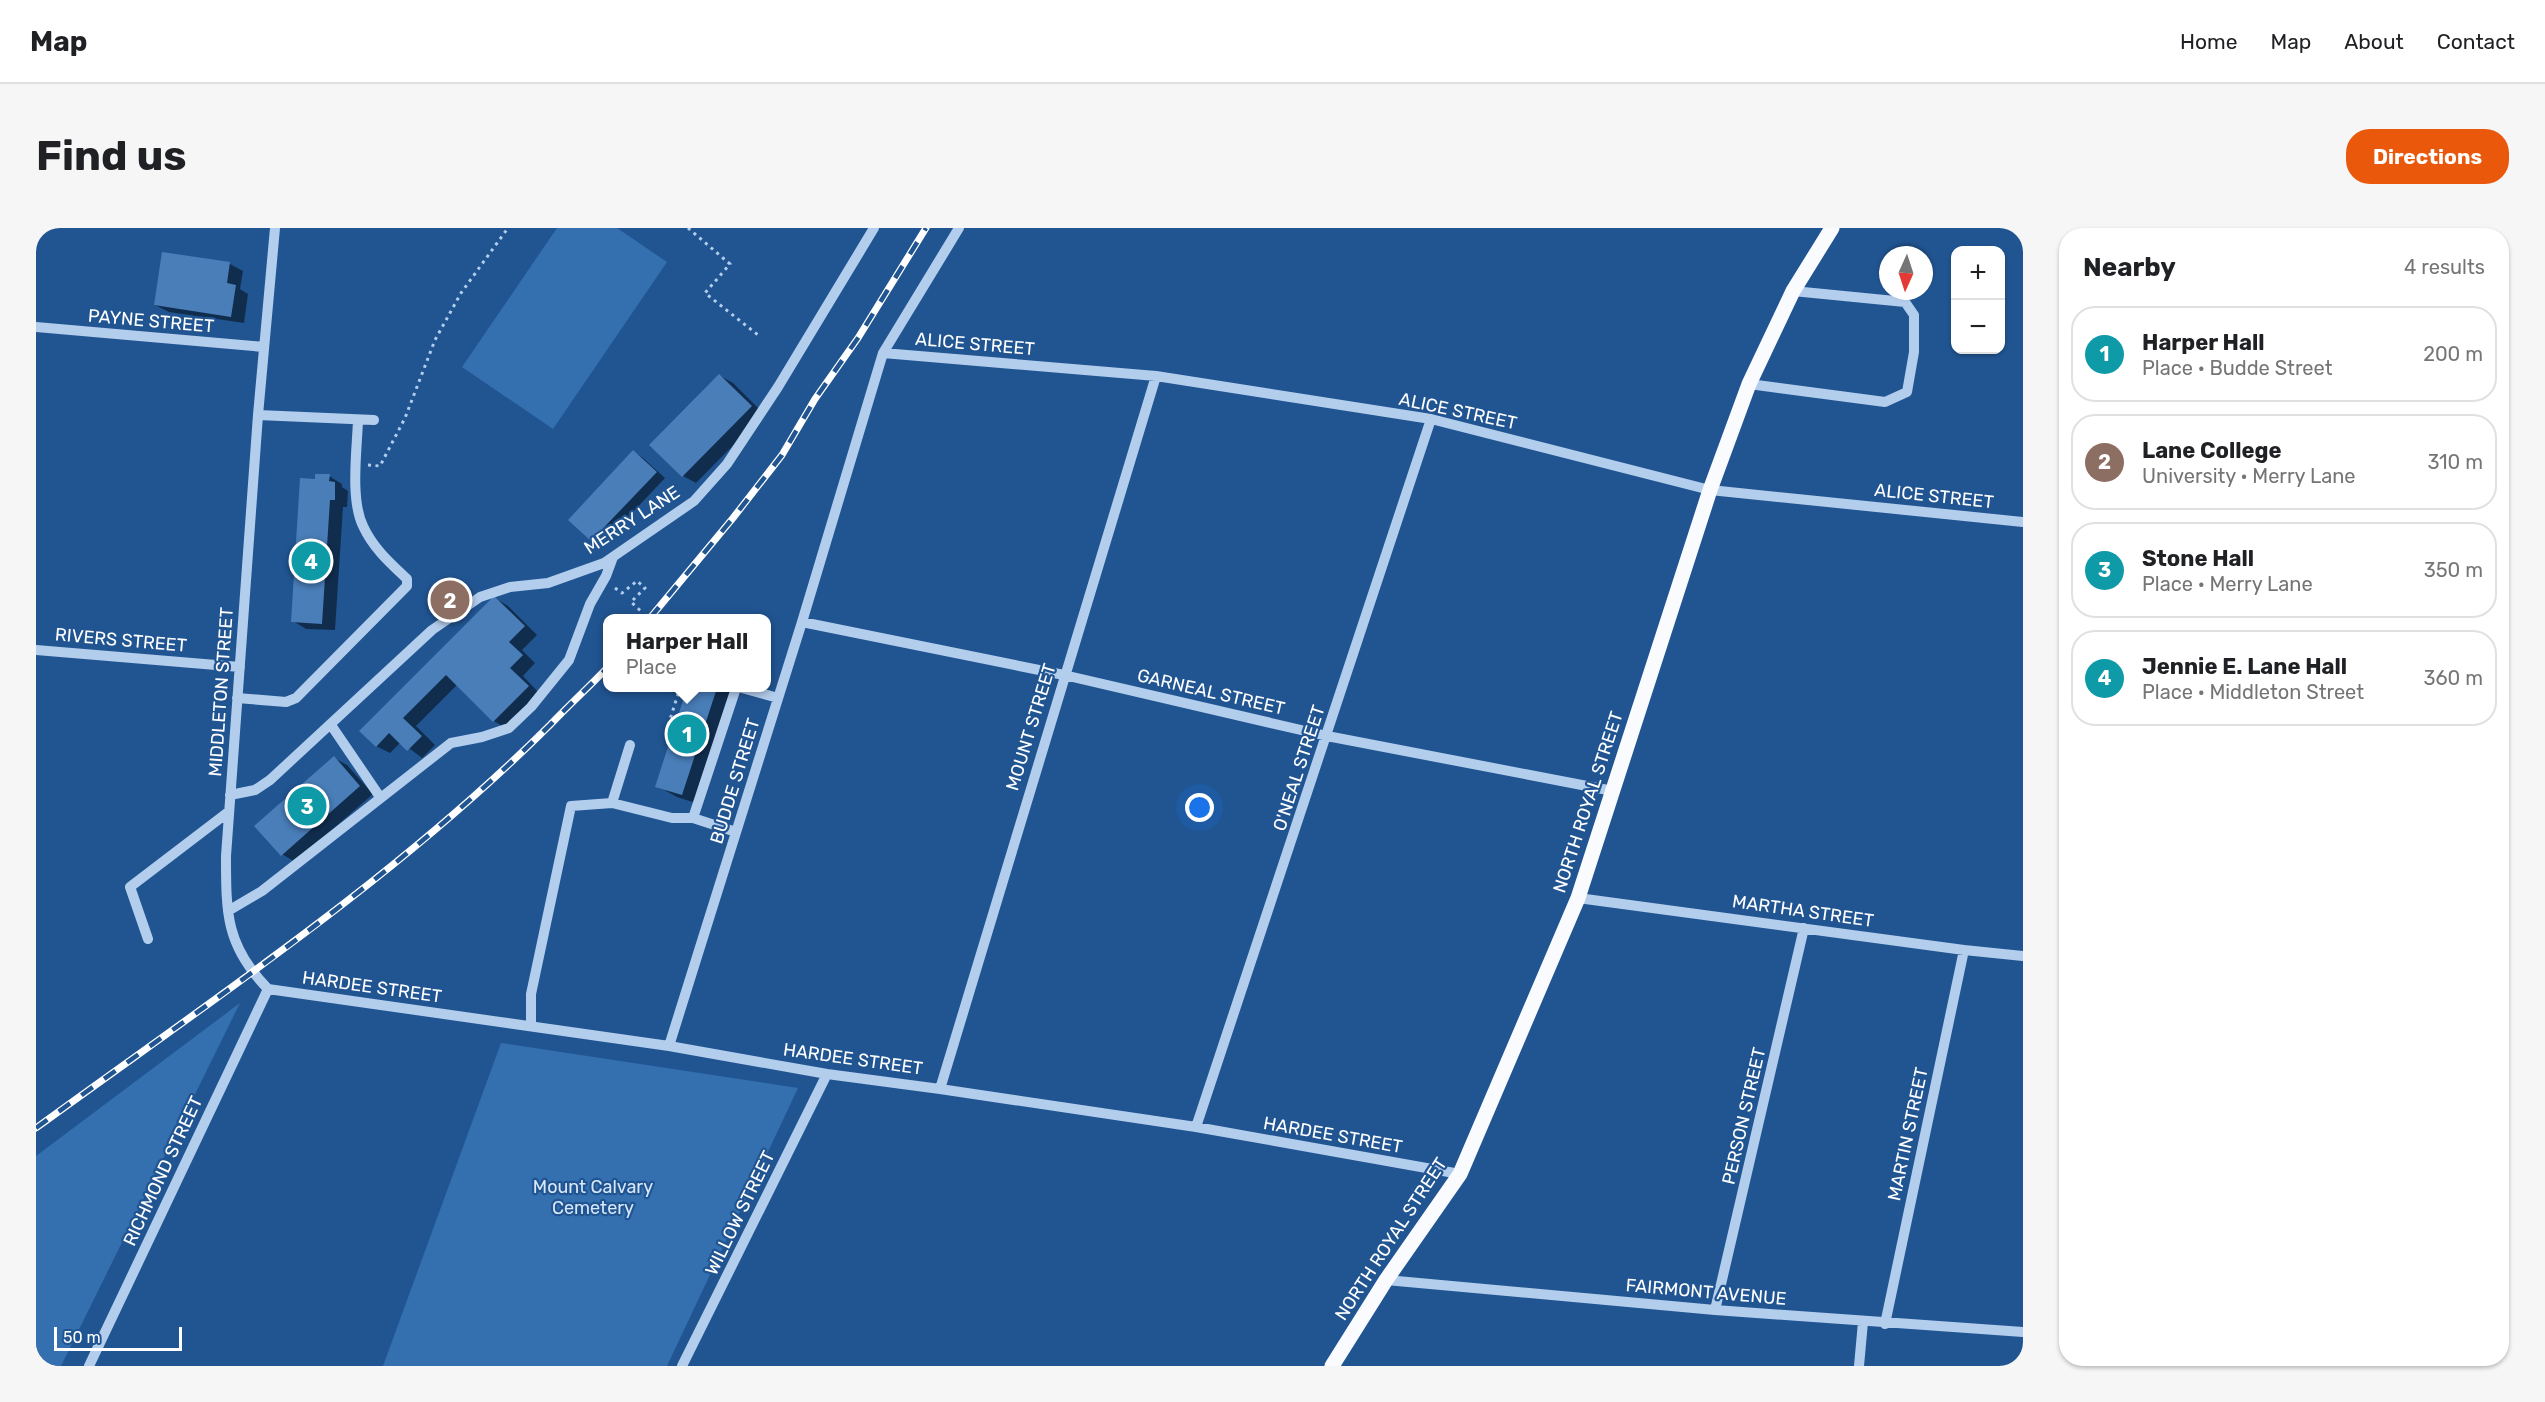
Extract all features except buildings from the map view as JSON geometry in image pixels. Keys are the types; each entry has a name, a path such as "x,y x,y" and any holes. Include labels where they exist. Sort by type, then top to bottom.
{"main road":[{"name":"NORTH ROYAL STREET","path":"1332,1366 1386,1280 1460,1174 1578,898 1710,490 1749,384 1793,291 1832,228"}],"street":[{"name":"MIDDLETON STREET","path":"268,989 249,969 232,932 228,910 227,813 275,228"},
{"name":"MERRY LANE","path":"230,795 255,790 331,725 432,630 480,597 510,587 548,583 604,562 694,501 728,464 778,387 874,228"},
{"name":"BUDDE STREET","path":"669,1046 802,622 883,353 959,228"},
{"path":"1749,384 1885,402 1907,392 1914,352 1914,315 1905,302 1793,291"},
{"name":"PAYNE STREET","path":"36,327 264,347"},
{"name":"ALICE STREET","path":"883,353 1156,376 1431,419 1710,490 2023,522"},
{"name":"MOUNT STREET","path":"940,1089 1156,376"},
{"path":"258,415 374,420"},
{"name":"O'NEAL STREET","path":"1196,1127 1328,736 1431,419"},
{"path":"237,698 279,702 296,698 407,586 407,579 381,555 362,525 356,497 358,420"},
{"path":"228,910 262,891 451,743 482,737 509,728 531,707 569,660 590,604 606,576 613,556"},
{"name":"GARNEAL STREET","path":"802,622 1064,675 1328,736 1613,791"},
{"name":"RIVERS STREET","path":"36,650 240,667"},
{"path":"693,818 734,692"},
{"path":"758,692 778,698"},
{"path":"331,725 380,797"},
{"path":"612,803 630,745"},
{"path":"531,1026 531,994 571,806 612,803 672,818 693,818 736,832"},
{"path":"148,939 130,887 227,813"},
{"name":"MARTHA STREET","path":"1578,898 2023,956"},
{"name":"PERSON STREET","path":"1715,1310 1804,928"},
{"name":"MARTIN STREET","path":"1885,1324 1964,950"},
{"name":"HARDEE STREET","path":"268,989 669,1046 827,1074 1196,1127 1460,1174"},
{"name":"RICHMOND STREET","path":"89,1366 268,989"},
{"name":"WILLOW STREET","path":"682,1366 827,1074"},
{"name":"FAIRMONT AVENUE","path":"1386,1280 1885,1324 2023,1332"},
{"path":"1859,1366 1863,1322"}],"path":[{"path":"364,465 380,466 405,418 435,340 461,292 508,228"},
{"path":"688,228 730,264 705,292 758,335"},
{"path":"621,592 637,581 645,588 631,602 643,613"},
{"path":"666,732 678,692"}],"green space":[{"path":"557,228 617,228 667,262 553,429 462,367"},
{"path":"240,1003 61,1366 36,1366 36,1156"},
{"name":"Mount Calvary Cemetery","path":"501,1043 798,1088 667,1366 383,1366"}],"railway":[{"path":"653,614 782,455 815,399 858,338 926,228"},
{"path":"36,1128 235,985 366,886 491,781 603,672"}],"place":[{"name":"Jennie E. Lane Hall","path":"311,561"},
{"name":"Lane College","path":"450,600"},
{"name":"Harper Hall","path":"687,734"},
{"name":"Stone Hall","path":"307,806"}]}
